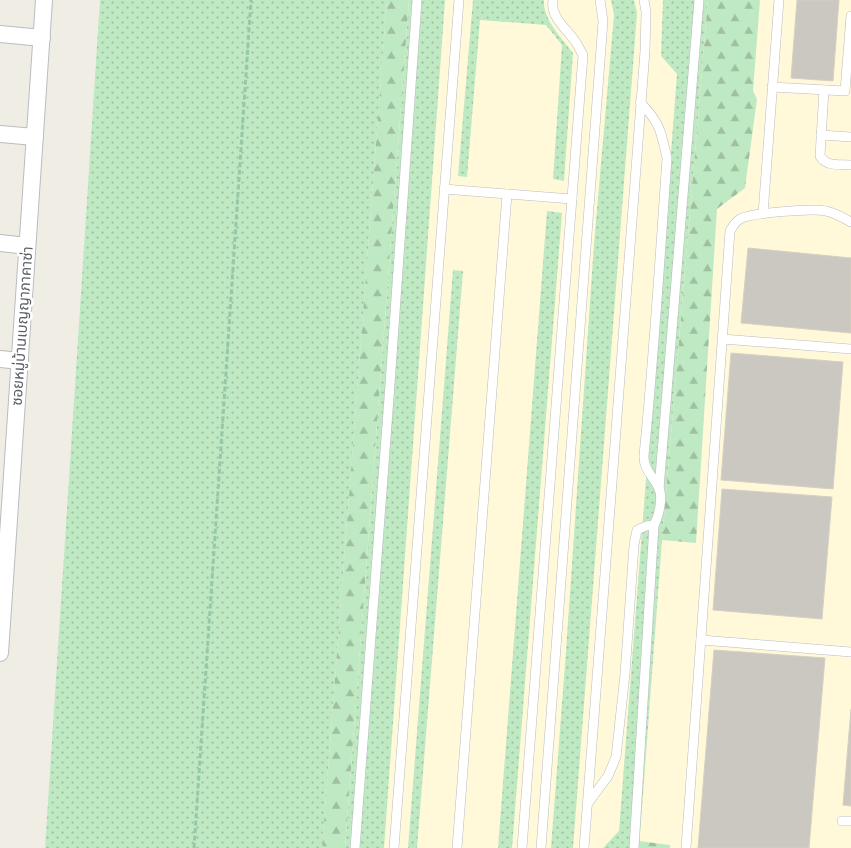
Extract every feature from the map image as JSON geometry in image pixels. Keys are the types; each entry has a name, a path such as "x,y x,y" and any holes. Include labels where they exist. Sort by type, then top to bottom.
{"street":[{"name":"ซอยหมู่บ้านเบญญาภาคาซ่า","path":"0,653 7,459 20,361 44,0"},
{"path":"0,34 42,38"},
{"path":"0,134 36,137"},
{"path":"0,243 27,246"},
{"path":"0,359 20,361"}],"lane":[{"path":"354,848 390,389 417,0"},
{"path":"394,848 459,0"},
{"path":"522,848 583,55 577,43 556,18 552,5 553,0"},
{"path":"541,848 603,21 600,0"},
{"path":"584,848 645,51 646,12 644,0"},
{"path":"634,848 654,525 658,519 660,500 659,489 699,0"},
{"path":"763,214 779,0"},
{"path":"772,87 848,92 851,16"},
{"path":"824,90 820,156 828,164 851,165"},
{"path":"640,102 654,117 662,134 667,158 649,406 643,463 659,489"},
{"path":"821,135 851,137"},
{"path":"444,189 572,199"},
{"path":"457,848 507,194"},
{"path":"686,848 730,231 741,218 763,214 814,210 838,214 851,222"},
{"path":"722,340 851,349"},
{"path":"588,804 608,776 616,757 634,546 637,530 654,525"},
{"path":"701,640 851,652"}],"path":[{"path":"194,848 251,0"}],"shaded area":[{"path":"387,0 851,0 851,848 322,848"}],"green space":[{"path":"100,0 387,0 322,848 45,848"},
{"path":"387,0 409,0 345,848 322,848"},
{"path":"409,0 445,0 384,848 345,848"},
{"path":"473,0 544,0 546,14 573,53 564,181 553,179 562,45 546,25 480,20 467,177 458,176"},
{"path":"611,0 634,0 637,13 573,848 551,848 594,244 614,15"},
{"path":"663,0 708,0 662,540 639,848 603,848 619,831 677,74 661,56"},
{"path":"708,0 760,0 753,91 757,99 745,188 717,209 696,543 662,540"},
{"path":"547,211 562,213 512,848 498,848"},
{"path":"453,270 463,271 417,848 408,848"},
{"path":"639,841 670,845 670,848 639,848"}],"building":[{"path":"797,0 839,0 833,81 791,78"},
{"path":"748,248 851,258 851,333 741,323"},
{"path":"731,353 843,362 833,489 721,480"},
{"path":"722,489 832,497 822,619 713,610"},
{"path":"714,650 825,658 809,848 698,848"},
{"path":"851,709 851,806 843,805"}]}
